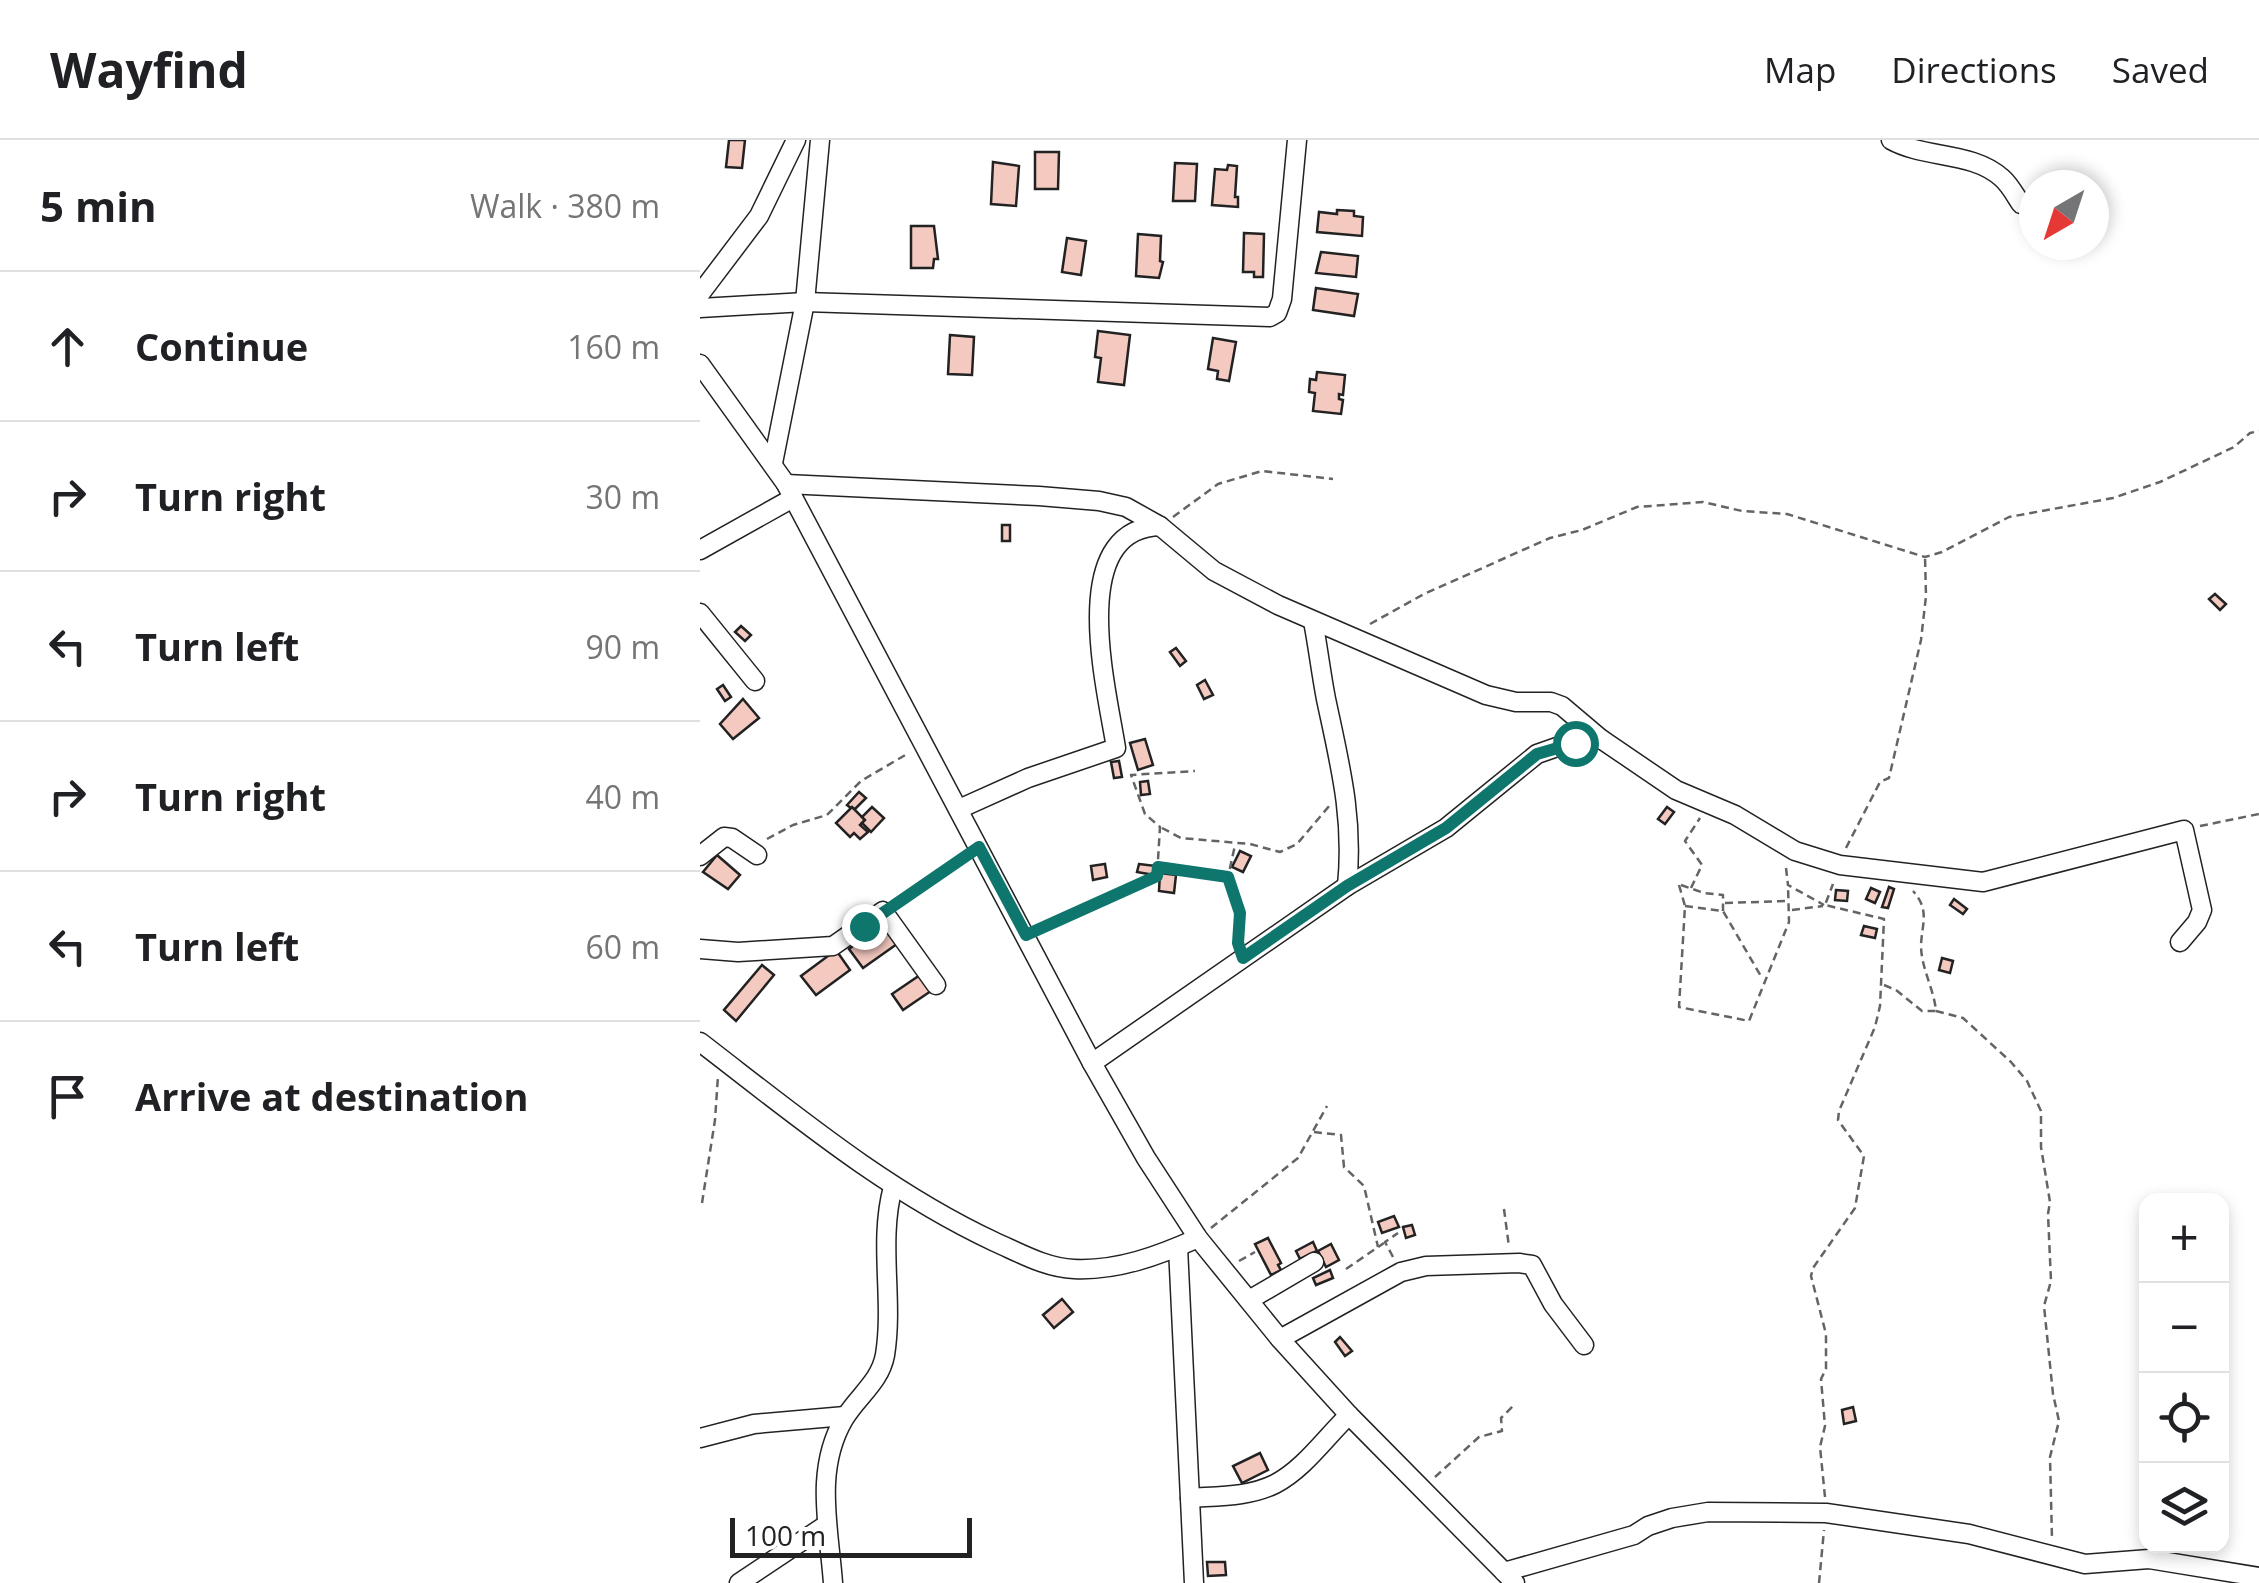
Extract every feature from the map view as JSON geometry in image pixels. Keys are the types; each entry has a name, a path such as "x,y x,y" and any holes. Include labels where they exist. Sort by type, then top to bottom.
{"street":[{"path":"700,294 759,216 796,140"},
{"path":"773,463 805,302 820,140"},
{"path":"700,308 805,302 1270,316 1277,313 1282,299 1298,140"},
{"path":"1892,140 1908,149 1962,159 1991,171 2004,180 2019,201"},
{"path":"700,364 789,491 1092,1062 1146,1158 1198,1238 1349,1414 1510,1577 1634,1536 1660,1522 1708,1512 1826,1513 1969,1534 2084,1564 2150,1559 2259,1576"},
{"path":"700,550 789,491 1099,502 1134,510 1160,526 1214,571 1313,621 1502,700 1562,706 1601,739 1698,802 1734,815 1782,845 1840,865 1983,882 2184,830 2202,910 2198,922 2180,942"},
{"path":"959,809 1028,778 1116,748 1101,639 1100,580 1114,549 1128,535 1142,527 1160,526"},
{"path":"702,621 754,680"},
{"path":"1313,621 1325,695 1343,767 1350,854 1347,886"},
{"path":"1092,1062 1347,886 1446,828 1537,754 1601,739"},
{"path":"700,856 724,837 753,852"},
{"path":"700,949 738,952 834,946 883,910 936,985"},
{"path":"700,1042 893,1187 947,1220 1035,1260 1069,1270 1104,1269 1198,1238"},
{"path":"833,1583 826,1526 827,1461 846,1416 876,1378 885,1354 890,1294 886,1226 893,1187"},
{"path":"1178,1247 1194,1583"},
{"path":"1249,1300 1314,1262"},
{"path":"1280,1338 1401,1272 1426,1266 1510,1264 1532,1266 1553,1304 1584,1345"},
{"path":"1190,1498 1251,1492 1275,1484 1296,1470 1349,1414"},
{"path":"700,1438 754,1424 846,1416"},
{"path":"739,1583 826,1526"}],"path":[{"path":"1368,625 1424,594 1550,538 1582,530 1637,507 1703,502 1742,511 1787,514 1925,557 2009,518 2112,498 2160,482 2259,431"},
{"path":"1160,526 1218,484 1262,471 1333,479"},
{"path":"1825,906 1850,836 1880,782 1889,778 1920,640 1926,596 1925,557"},
{"path":"753,852 794,825 827,815 861,782 921,744"},
{"path":"1195,770 1131,775 1145,814 1181,838 1280,852 1297,844 1326,807 1346,796"},
{"path":"1690,888 1702,864 1685,841 1700,817 1698,802"},
{"path":"2184,830 2259,814"},
{"path":"1026,935 1157,876 1160,827"},
{"path":"1235,843 1228,877 1240,913 1238,943 1243,958"},
{"path":"1763,980 1723,911 1723,895 1679,885 1686,906 1679,1007 1749,1021 1788,922 1782,845"},
{"path":"883,910 979,847"},
{"path":"1158,867 1228,877"},
{"path":"1901,874 1922,901 1926,924 1921,945 1936,1011"},
{"path":"1788,885 1825,906 1884,919 1883,984 1875,1027 1838,1111 1838,1120 1864,1156 1855,1208 1811,1276 1826,1334 1820,1447 1826,1513 1819,1583"},
{"path":"1725,904 1788,901"},
{"path":"1686,906 1723,911"},
{"path":"1789,910 1825,906"},
{"path":"1883,984 1922,1011 1963,1018 2011,1062 2027,1081 2041,1110 2041,1147 2050,1202 2051,1282 2044,1306 2058,1420 2050,1457 2053,1537 2046,1552"},
{"path":"702,1203 716,1120 721,1058"},
{"path":"1198,1238 1298,1158 1327,1106"},
{"path":"1312,1132 1341,1135 1344,1167 1364,1186 1378,1247"},
{"path":"1504,1209 1510,1264"},
{"path":"1346,1269 1398,1233"},
{"path":"1386,1242 1401,1272"},
{"path":"1423,1488 1479,1437 1502,1431 1500,1418 1514,1405"}],"building":[{"path":"729,140 745,140 742,168 726,167"},
{"path":"1035,152 1059,152 1058,189 1035,189"},
{"path":"993,162 1019,166 1016,206 991,204"},
{"path":"1175,163 1197,164 1195,201 1173,201"},
{"path":"1228,165 1237,166 1238,207 1212,205 1215,169 1227,170"},
{"path":"1337,210 1354,211 1354,216 1363,217 1362,236 1317,232 1319,212 1337,214"},
{"path":"911,226 934,226 938,259 934,259 933,268 911,268"},
{"path":"1244,233 1264,234 1263,277 1243,272"},
{"path":"1138,234 1161,236 1163,262 1159,278 1136,276"},
{"path":"1067,238 1086,241 1081,275 1062,272"},
{"path":"1321,252 1358,256 1356,277 1316,273"},
{"path":"1316,288 1358,294 1354,316 1313,310"},
{"path":"1098,331 1130,335 1124,385 1098,382"},
{"path":"950,335 974,337 972,375 948,374"},
{"path":"1213,338 1236,342 1229,381 1217,379 1218,371 1208,369"},
{"path":"1317,372 1345,375 1343,395 1339,394 1343,400 1341,414 1313,411 1315,393 1309,392 1310,379 1316,380"},
{"path":"1002,525 1010,525 1010,541 1002,541"},
{"path":"2215,594 2226,604 2220,610 2209,599"},
{"path":"741,626 751,635 745,641 735,632"},
{"path":"1176,648 1186,661 1180,666 1170,652"},
{"path":"1205,680 1213,695 1204,699 1197,685"},
{"path":"723,685 731,697 725,701 717,689"},
{"path":"743,699 759,718 733,739 720,724"},
{"path":"1145,739 1153,765 1138,770 1130,743"},
{"path":"1119,761 1122,777 1114,778 1111,762"},
{"path":"1148,781 1150,794 1141,795 1140,782"},
{"path":"859,792 866,798 855,809 851,808 847,805"},
{"path":"852,807 865,820 860,825 868,832 860,839 854,833 850,837 836,823"},
{"path":"872,807 884,818 871,832 862,823 862,817"},
{"path":"1667,807 1674,812 1665,824 1658,819"},
{"path":"1240,851 1251,856 1243,872 1232,867"},
{"path":"717,855 740,875 728,889 703,872"},
{"path":"1105,864 1107,877 1093,880 1091,866"},
{"path":"1139,864 1156,866 1154,875 1137,872"},
{"path":"1160,873 1176,875 1174,893 1159,891"},
{"path":"1889,887 1894,889 1888,908 1882,907"},
{"path":"1871,888 1880,892 1875,903 1866,899"},
{"path":"1836,890 1848,891 1847,901 1835,900"},
{"path":"1954,899 1967,909 1963,914 1950,905"},
{"path":"882,924 897,944 863,968 849,949"},
{"path":"1864,926 1877,929 1875,938 1861,935"},
{"path":"836,950 850,970 816,995 801,976"},
{"path":"1942,958 1953,961 1950,973 1939,970"},
{"path":"762,965 774,975 736,1021 724,1010"},
{"path":"920,975 931,991 903,1010 892,994"},
{"path":"1394,1216 1399,1227 1382,1233 1378,1222"},
{"path":"1412,1225 1415,1235 1406,1238 1403,1227"},
{"path":"1268,1238 1281,1263 1281,1270 1271,1275 1255,1244"},
{"path":"1313,1242 1317,1251 1300,1259 1296,1251"},
{"path":"1331,1244 1339,1260 1326,1267 1318,1251"},
{"path":"1330,1270 1333,1278 1316,1285 1313,1278"},
{"path":"1062,1299 1073,1312 1054,1328 1043,1315"},
{"path":"1340,1337 1352,1351 1345,1356 1335,1342"},
{"path":"1853,1407 1856,1421 1844,1424 1842,1410"},
{"path":"1260,1453 1268,1470 1242,1483 1233,1466"},
{"path":"1207,1562 1225,1562 1226,1575 1208,1576"}],"route":[{"path":"864,926 979,847 1026,935 1157,876 1158,867 1228,877 1240,913 1238,943 1243,958 1347,886 1446,828 1537,754 1575,743"}]}
